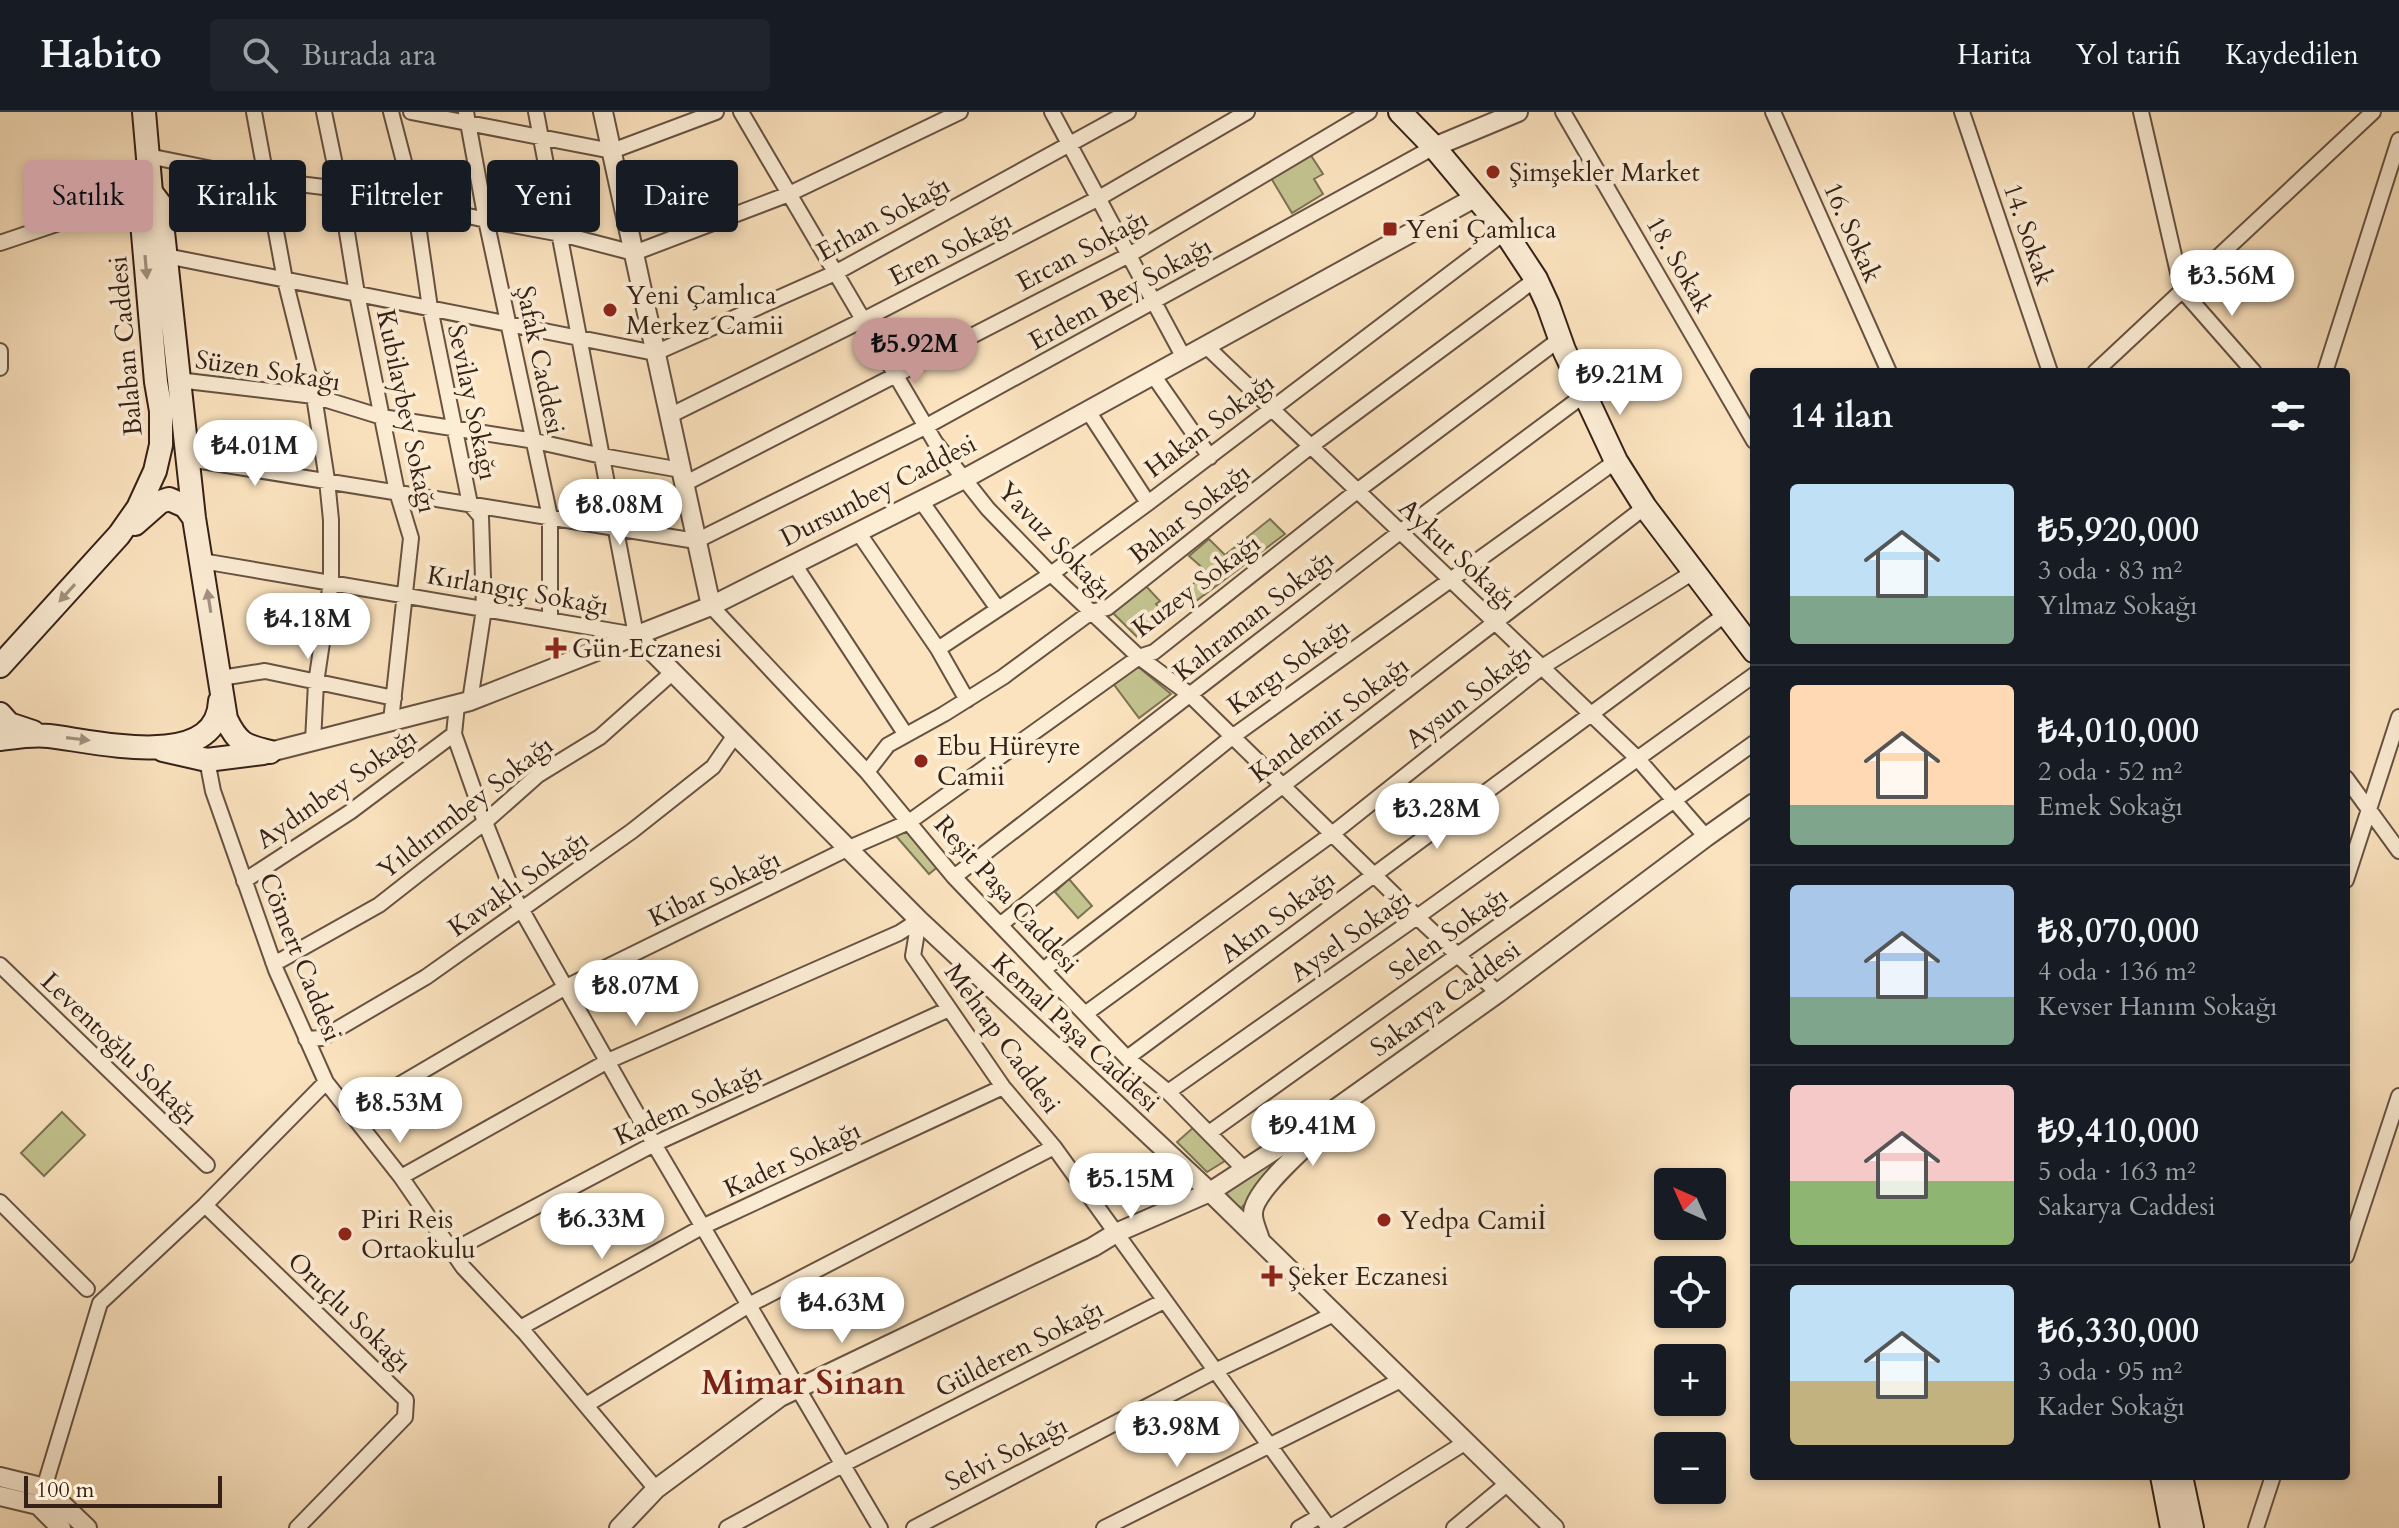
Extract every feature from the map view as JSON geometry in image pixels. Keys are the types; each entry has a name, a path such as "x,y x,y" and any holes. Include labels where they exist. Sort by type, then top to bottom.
{"main road":[{"name":"Balaban Caddesi","path":"144,112 148,160"},
{"path":"1400,112 1434,147 1505,232 1536,279 1584,395 1616,461 1645,507 1750,646"},
{"name":"Balaban Caddesi","path":"153,195 160,204 194,518 221,678"},
{"name":"Balaban Caddesi","path":"2,666 119,535 138,508 155,471 161,445 161,411 143,232"},
{"name":"Balaban Caddesi","path":"119,535 160,502 169,499 185,506 194,518"},
{"path":"158,749 194,740 213,727 220,716 221,678"},
{"path":"221,678 226,719 234,736 246,746 270,752"},
{"path":"0,714 9,724 44,735 158,749 207,760 270,752"},
{"path":"0,739 44,735"},
{"path":"2163,1480 2172,1528"},
{"path":"2182,1480 2192,1528"}],"street":[{"path":"254,112 262,160"},
{"name":"Kubilaybey Sokağı","path":"324,112 334,160"},
{"name":"Sevilay Sokağı","path":"391,112 404,160"},
{"path":"411,112 467,117 541,138 612,151 716,112"},
{"path":"536,112 636,635"},
{"path":"603,112 711,606"},
{"name":"Yavuz Sokağı","path":"741,112 925,427 988,509 1139,657 1189,694 1498,993"},
{"path":"471,217 561,234 634,253 789,194 960,112"},
{"path":"1052,112 1184,358"},
{"name":"Erhan Sokağı","path":"655,353 835,273 1128,112"},
{"name":"Eren Sokağı","path":"669,416 1099,198 1247,112"},
{"name":"Ercan Sokağı","path":"682,477 895,375 1129,255 1369,112"},
{"path":"1434,147 1518,112"},
{"name":"18. Sokak","path":"1563,112 1750,434"},
{"name":"16. Sokak","path":"1773,112 1887,368"},
{"name":"14. Sokak","path":"1962,112 2049,368"},
{"path":"2141,112 2182,290 2250,368"},
{"path":"2099,368 2373,112"},
{"name":"Şafak Caddesi","path":"467,117 550,517 550,620"},
{"path":"2326,368 2399,140"},
{"name":"Erdem Bey Sokağı","path":"696,541 925,427 1434,147"},
{"path":"148,156 169,160"},
{"name":"Dursunbey Caddesi","path":"270,752 463,703 711,606 964,479 1476,197"},
{"path":"0,247 41,232"},
{"path":"276,232 314,396 331,520 331,582 316,683 313,741"},
{"name":"Kubilaybey Sokağı","path":"347,232 397,492 411,538 391,721"},
{"name":"Sevilay Sokağı","path":"419,232 430,308 470,504 481,517 484,609 454,734"},
{"name":"Hakan Sokağı","path":"938,649 1051,574 1148,503 1505,232"},
{"path":"166,256 655,353"},
{"name":"Bahar Sokağı","path":"867,772 888,745 1003,677 1091,612 1107,608 1311,446 1536,279"},
{"name":"Kuzey Sokağı","path":"849,848 909,822 1139,657 1154,652 1357,491 1560,339"},
{"name":"Aykut Sokağı","path":"1206,346 1637,758 1706,837"},
{"path":"0,351 0,368"},
{"path":"1153,375 1210,457"},
{"name":"Süzen Sokağı","path":"178,380 314,396 382,417 535,441 682,477"},
{"name":"Kahraman Sokağı","path":"954,877 1400,532 1584,395"},
{"path":"1088,411 1148,503"},
{"path":"189,459 696,541"},
{"name":"Kargı Sokağı","path":"1000,925 1232,737 1616,461"},
{"path":"921,501 998,609"},
{"name":"Kandemir Sokağı","path":"1043,970 1645,507"},
{"path":"858,532 938,649 967,700"},
{"name":"Kırlangıç Sokağı","path":"202,561 636,635"},
{"path":"794,564 906,735"},
{"name":"Aysun Sokağı","path":"1085,1014 1332,834 1542,667 1695,571"},
{"name":"Reşit Paşa Caddesi","path":"711,606 867,772 954,877 1127,1058 1168,1092 1244,1169"},
{"name":"Akın Sokağı","path":"1127,1058 1726,614"},
{"name":"Kemal Paşa Caddesi","path":"636,635 919,920 1210,1192 1554,1528"},
{"path":"221,678 265,671 394,698"},
{"name":"Yıldırımbey Sokağı","path":"273,962 379,905 485,822 538,775 600,737 673,672"},
{"name":"Aysel Sokağı","path":"1168,1092 1750,678"},
{"path":"2350,867 2399,717"},
{"path":"454,734 485,822 521,909 702,1227 880,1528"},
{"name":"Aydınbey Sokağı","path":"244,881 350,812 454,734"},
{"name":"Kavaklı Sokağı","path":"306,1039 322,1038 426,977 632,831 713,767 735,735"},
{"name":"Selen Sokağı","path":"1209,1133 1750,746"},
{"name":"Cömert Caddesi","path":"207,760 213,791 273,962 326,1082 401,1177 463,1267 520,1328 656,1489"},
{"path":"2350,783 2399,851"},
{"name":"Sakarya Caddesi","path":"619,1528 656,1489 780,1397 1080,1254 1116,1233 1210,1192 1310,1127 1498,993 1750,806"},
{"name":"Kibar Sokağı","path":"351,1113 564,988 849,848"},
{"path":"401,1177 608,1061 899,933 919,920"},
{"name":"Mehtap Caddesi","path":"919,920 913,956 1003,1087 1054,1147 1326,1524"},
{"name":"Leventoğlu Sokağı","path":"0,965 207,1165"},
{"name":"Kadem Sokağı","path":"452,1251 654,1144 949,1009"},
{"path":"61,1528 41,1497 100,1303 205,1205 326,1082"},
{"name":"Kader Sokağı","path":"520,1328 702,1227 1003,1087"},
{"path":"1260,1243 1253,1215 1255,1204 1290,1161 1358,1093"},
{"path":"2350,1244 2399,1096"},
{"path":"586,1405 749,1305 1054,1147"},
{"path":"0,1202 87,1289"},
{"name":"Oruçlu Sokağı","path":"205,1205 406,1400 405,1417 297,1528"},
{"name":"Gülderen Sokağı","path":"727,1528 842,1465 1164,1301"},
{"name":"Selvi Sokağı","path":"914,1528 1215,1371 1334,1314"},
{"path":"1104,1528 1401,1380"},
{"path":"1299,1528 1326,1524 1466,1442"},
{"path":"0,1477 41,1497 87,1528"},
{"path":"2256,1528 2272,1480"},
{"path":"1454,1528 1508,1483"},
{"path":"0,1496 41,1497"}],"green space":[{"path":"1310,154 1323,174 1314,179 1323,194 1292,213 1271,178"},
{"path":"1270,519 1285,534 1196,601 1187,590 1206,571 1189,556 1209,539 1225,555"},
{"path":"1144,584 1160,601 1156,604 1168,619 1146,637 1138,638 1111,611"},
{"path":"1136,665 1171,694 1139,718 1112,682"},
{"path":"907,827 940,865 929,874 896,836"},
{"path":"1069,879 1092,906 1078,918 1055,892"},
{"path":"62,1112 85,1135 44,1176 21,1153"},
{"path":"1195,1126 1228,1159 1207,1172 1177,1142"},
{"path":"1302,1140 1305,1144 1238,1211 1225,1191"}],"place":[{"name":"Şimşekler Market","path":"1493,172"},
{"name":"Yeni Çamlıca","path":"1390,229"},
{"name":"Yeni Çamlıca Merkez Camii","path":"610,310"},
{"name":"Gün Eczanesi","path":"556,648"},
{"name":"Ebu Hüreyre Camii","path":"921,761"},
{"name":"Yedpa Camiİ","path":"1384,1220"},
{"name":"Piri Reis Ortaokulu","path":"345,1234"},
{"name":"Şeker Eczanesi","path":"1272,1276"}],"district":[{"name":"Mimar Sinan","path":"803,1382"}]}
